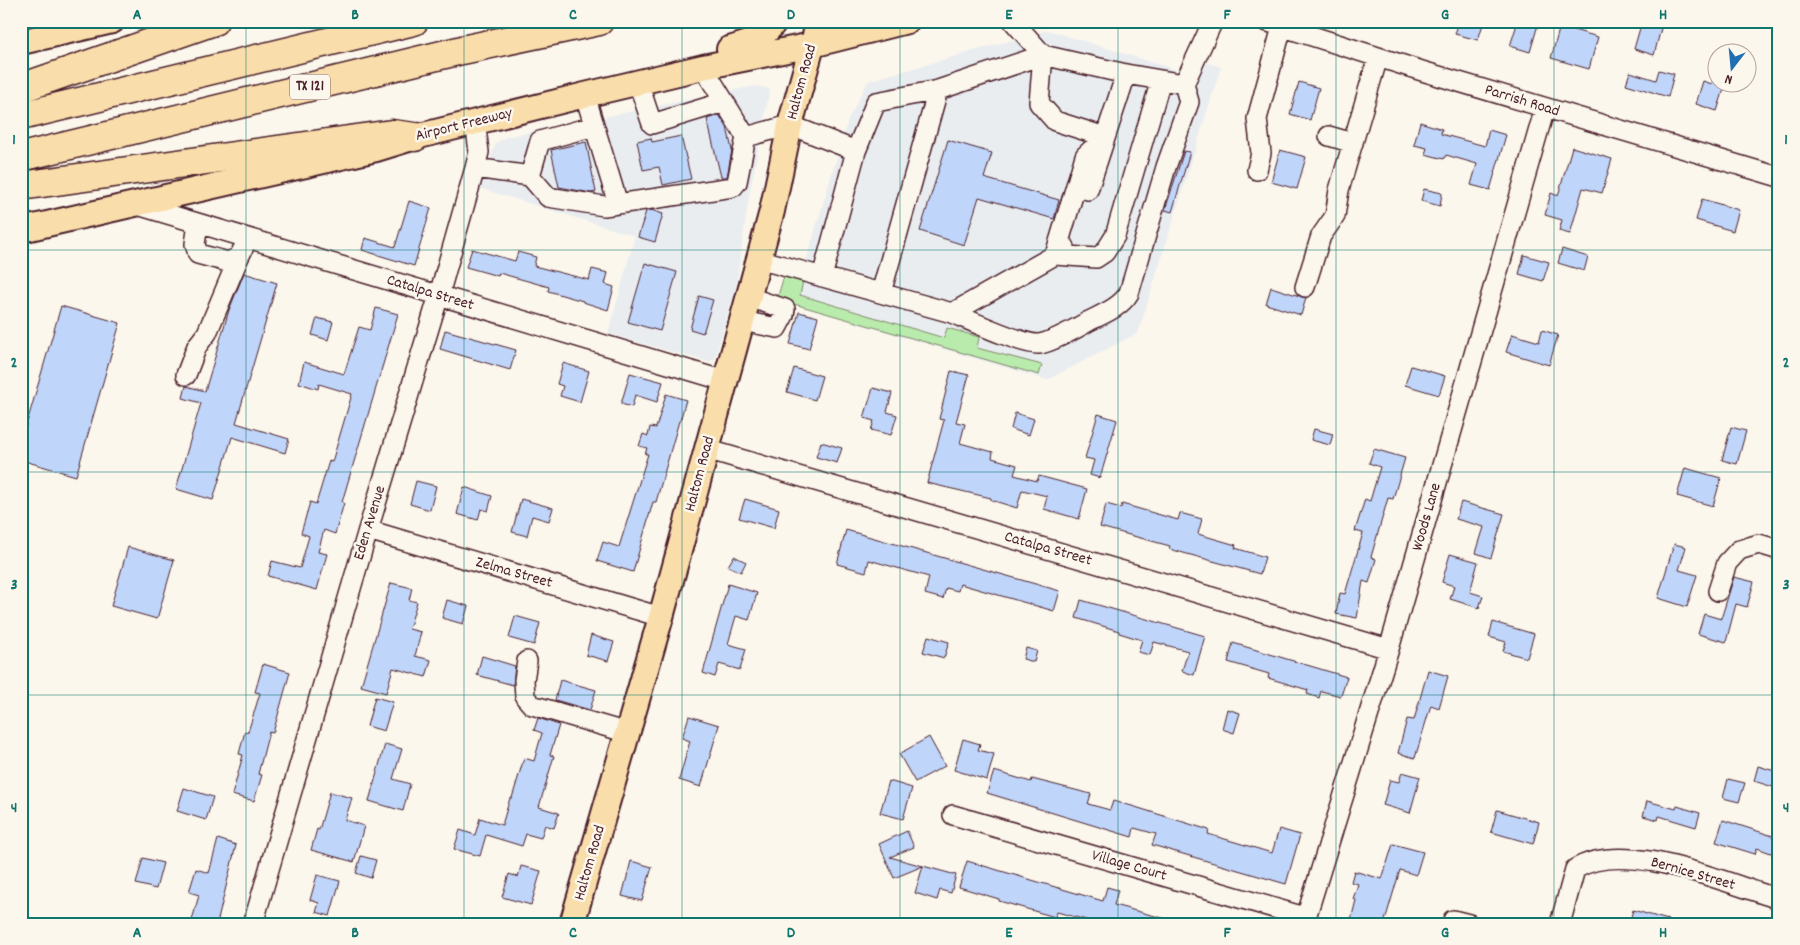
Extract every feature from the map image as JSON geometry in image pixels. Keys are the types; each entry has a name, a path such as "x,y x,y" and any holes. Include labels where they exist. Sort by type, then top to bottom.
{"highway":[{"path":"21,88 214,21"},
{"name":"TX 121","path":"21,116 414,21"},
{"name":"TX 121","path":"21,157 452,53 599,21"},
{"path":"21,186 392,134 415,137"}],"main road":[{"path":"21,42 112,21"},
{"path":"703,67 724,50 749,44 760,38 770,29 775,21"},
{"name":"Haltom Road","path":"572,924 661,617 742,321 772,211 790,125 819,21"},
{"name":"Airport Freeway","path":"21,230 376,149 415,137 638,82 812,45 907,21"}],"street":[{"path":"1014,21 1043,55 1039,103 1055,121 1105,137"},
{"path":"758,259 952,313 1023,341 1040,344 1068,332 1108,311 1125,300 1129,293 1166,168 1189,102 1184,84 1213,21"},
{"path":"1257,170 1261,153 1257,119 1274,24"},
{"name":"Parrish Road","path":"1274,24 1545,108 1779,177"},
{"path":"822,277 856,151 876,102 938,90 1043,55 1126,74 1184,84"},
{"path":"1305,287 1321,236 1335,216 1339,190 1378,57"},
{"path":"475,168 530,176 548,197 604,206 733,187 737,182 746,138 703,67"},
{"path":"952,313 1055,255 1072,239 1126,74"},
{"path":"1055,255 1096,258 1106,252 1115,236 1161,80"},
{"path":"638,82 652,124 724,102"},
{"path":"881,293 938,90"},
{"path":"585,95 618,204"},
{"name":"Woods Lane","path":"1305,921 1389,649 1545,108"},
{"name":"Eden Avenue","path":"253,924 475,168 479,152 475,122"},
{"path":"746,138 790,125 856,151"},
{"path":"530,176 540,141 594,126"},
{"path":"1329,136 1353,143"},
{"name":"Catalpa Street","path":"134,204 725,381"},
{"path":"198,224 196,244 198,254 228,262 239,257"},
{"path":"186,375 197,346 207,333 248,238"},
{"path":"742,321 777,328 785,312 785,309 748,296"},
{"name":"Catalpa Street","path":"706,449 1389,649"},
{"name":"Zelma Street","path":"368,530 661,617"},
{"path":"1718,591 1726,563 1739,550 1759,544 1779,550"},
{"path":"527,661 524,697 532,705 628,733"},
{"name":"Village Court","path":"953,815 1305,921"},
{"name":"Bernice Street","path":"1560,924 1575,869 1585,863 1602,859 1631,858 1665,863 1779,899"},
{"path":"1452,924 1453,920 1469,924"}],"shaded area":[{"path":"1048,30 1180,71 1185,56 1221,67 1138,333 1047,380 793,304 848,120 868,81"},
{"path":"755,86 770,89 749,196 736,287 715,358 709,362 608,334 635,236 479,188 496,143 506,137"}],"green space":[{"path":"784,276 803,281 800,295 944,338 947,328 979,337 977,348 1042,365 1039,375 777,299"}],"building":[{"path":"1459,21 1484,21 1478,40 1455,34"},
{"path":"1518,21 1539,21 1530,52 1510,46"},
{"path":"1642,21 1663,21 1654,55 1634,49"},
{"path":"1560,26 1598,37 1589,69 1551,58"},
{"path":"1659,70 1674,74 1668,97 1626,84 1630,72 1656,80"},
{"path":"1703,81 1708,83 1708,92 1723,92 1717,111 1696,104"},
{"path":"1299,82 1319,88 1310,120 1290,114"},
{"path":"719,115 727,127 732,150 727,177 721,177 707,119"},
{"path":"1420,122 1442,129 1441,134 1485,146 1489,130 1506,135 1490,190 1471,185 1477,164 1446,155 1444,159 1425,154 1427,148 1414,145"},
{"path":"681,136 691,179 663,185 659,167 643,170 637,141 651,138 652,142"},
{"path":"948,140 992,153 984,178 1059,200 1054,219 979,197 964,245 920,231"},
{"path":"586,142 596,192 591,193 559,187 551,150"},
{"path":"1572,147 1612,159 1602,193 1583,188 1570,234 1559,231 1562,220 1545,215 1551,193 1558,196"},
{"path":"1280,150 1306,157 1297,189 1271,182"},
{"path":"1184,151 1190,152 1172,212 1165,210"},
{"path":"1424,189 1442,193 1440,206 1421,201"},
{"path":"1702,199 1739,210 1733,231 1696,220"},
{"path":"409,201 431,208 414,266 362,250 365,238 395,247"},
{"path":"651,210 663,214 655,242 638,237 646,211"},
{"path":"472,249 515,261 518,252 536,257 534,266 589,280 592,269 608,273 605,284 614,287 608,310 548,291 549,287 499,273 498,276 466,267"},
{"path":"1562,249 1588,257 1584,271 1558,263"},
{"path":"1524,255 1549,262 1543,281 1519,274"},
{"path":"645,263 677,272 660,331 628,322"},
{"path":"244,273 277,283 236,423 289,439 285,453 232,437 213,500 176,489 201,403 183,398 186,386 205,391 229,310"},
{"path":"1271,287 1306,298 1301,315 1266,304"},
{"path":"699,296 713,300 703,333 690,329"},
{"path":"61,306 120,323 76,476 21,460 21,443"},
{"path":"376,308 398,314 342,502 344,503 335,534 324,530 318,552 327,554 317,590 268,576 272,561 300,568 309,536 301,533 310,502 316,504 329,461 332,462 352,394 319,384 318,389 299,383 304,362 344,374 359,327 370,330"},
{"path":"799,312 818,317 809,349 790,344"},
{"path":"317,318 333,322 328,340 312,335"},
{"path":"445,330 516,350 510,370 440,349"},
{"path":"1542,330 1558,335 1549,365 1506,352 1512,334 1539,342"},
{"path":"563,363 589,371 580,402 560,396 563,386 557,384"},
{"path":"1411,366 1445,376 1439,395 1405,385"},
{"path":"794,368 822,376 815,400 787,392"},
{"path":"951,371 969,375 956,422 965,424 960,443 993,452 992,458 1017,465 1014,475 1037,481 1039,476 1087,489 1079,519 1044,509 1047,496 1022,490 1017,508 991,500 991,498 927,483 944,420 939,419"},
{"path":"630,373 663,382 657,402 635,395 632,407 621,404"},
{"path":"873,388 892,393 887,412 897,415 891,435 871,430 874,421 864,418"},
{"path":"666,394 686,400 656,502 653,502 633,572 597,561 603,542 619,547 648,454 645,454 647,448 639,446 643,434 648,436 650,427 656,428"},
{"path":"1015,413 1034,419 1029,435 1011,429"},
{"path":"1098,414 1117,420 1100,478 1090,475 1094,460 1085,458"},
{"path":"1731,427 1746,431 1737,464 1722,460"},
{"path":"1314,429 1333,434 1330,445 1311,440"},
{"path":"821,442 842,448 837,463 816,457"},
{"path":"1374,449 1405,458 1393,499 1388,498 1371,557 1376,559 1369,583 1363,581 1357,618 1336,614 1340,593 1345,594 1363,533 1355,531 1365,499 1370,501 1380,467 1369,463"},
{"path":"1685,468 1721,478 1713,506 1677,496"},
{"path":"416,481 436,486 430,510 410,504"},
{"path":"464,487 492,496 488,511 481,509 478,520 457,514"},
{"path":"521,499 553,508 549,521 532,516 527,536 512,532"},
{"path":"745,499 779,509 774,528 739,518"},
{"path":"1461,502 1504,514 1491,558 1476,553 1484,527 1456,519"},
{"path":"1106,504 1121,508 1122,504 1178,520 1180,513 1202,519 1198,534 1236,545 1235,548 1265,557 1260,574 1169,549 1170,546 1100,527"},
{"path":"846,530 1060,591 1054,611 960,584 958,591 946,588 943,599 925,594 929,577 869,560 866,572 837,564"},
{"path":"1674,544 1686,547 1679,570 1697,575 1687,607 1658,598"},
{"path":"128,547 174,560 157,619 111,606"},
{"path":"1450,554 1478,562 1470,592 1483,596 1479,608 1450,599 1454,586 1442,582"},
{"path":"734,556 746,562 741,572 728,566"},
{"path":"1734,577 1754,582 1747,607 1736,604 1726,642 1698,634 1704,614 1721,619"},
{"path":"391,583 412,588 409,600 417,602 409,629 421,632 415,656 431,660 426,677 393,668 386,693 361,686"},
{"path":"728,584 757,593 749,620 736,616 728,644 746,649 740,670 719,664 715,677 703,673"},
{"path":"447,600 468,606 463,624 442,618"},
{"path":"1081,600 1205,636 1194,675 1182,671 1188,651 1154,642 1150,655 1138,652 1142,640 1076,618"},
{"path":"515,616 540,623 534,645 509,638"},
{"path":"1493,622 1534,634 1527,658 1503,651 1506,642 1489,637"},
{"path":"591,635 614,642 608,661 586,655"},
{"path":"928,636 949,642 944,658 923,652"},
{"path":"1233,643 1347,677 1341,696 1321,691 1319,698 1307,694 1308,690 1268,678 1269,674 1228,662"},
{"path":"1026,648 1037,651 1034,662 1023,659"},
{"path":"482,656 515,666 513,685 477,675"},
{"path":"263,664 290,672 273,733 269,732 258,774 262,775 254,801 232,795 243,755 239,754 245,731 248,732 260,693 255,692"},
{"path":"1428,670 1448,676 1439,708 1431,705 1415,758 1398,753 1407,719 1414,720"},
{"path":"560,680 596,690 590,710 555,700"},
{"path":"375,697 393,702 384,731 367,726"},
{"path":"1227,709 1240,713 1234,733 1222,729"},
{"path":"689,716 719,725 701,787 679,780 690,741 682,738"},
{"path":"538,718 559,725 550,755 554,756 539,807 559,813 554,828 545,825 541,838 526,834 522,846 486,835 480,856 454,849 460,830 475,835 480,818 502,825 524,758 534,761 542,733 534,730"},
{"path":"929,737 945,766 915,782 899,754"},
{"path":"963,739 980,744 978,750 994,754 987,780 954,770"},
{"path":"385,744 402,749 393,779 410,784 403,811 369,801"},
{"path":"1758,766 1778,772 1773,787 1754,781"},
{"path":"994,771 1031,782 1032,779 1091,794 1088,804 1110,810 1113,801 1132,806 1209,830 1208,834 1272,853 1279,829 1300,835 1286,884 1152,845 1156,834 1134,828 1132,837 987,793"},
{"path":"1402,772 1420,777 1410,813 1383,805 1390,780 1399,782"},
{"path":"1728,779 1745,783 1739,802 1723,798"},
{"path":"889,781 912,788 903,819 880,813"},
{"path":"184,788 213,797 206,820 177,811"},
{"path":"330,792 352,798 345,820 364,826 354,862 311,850"},
{"path":"1647,801 1676,809 1677,806 1700,813 1696,827 1659,816 1658,820 1643,816"},
{"path":"1497,810 1539,822 1533,844 1491,832"},
{"path":"1723,820 1779,838 1779,856 1757,848 1755,854 1716,842"},
{"path":"907,831 914,847 890,857 923,866 894,878 879,844"},
{"path":"218,839 236,845 217,924 191,924 199,895 189,892 196,869 209,873"},
{"path":"1393,844 1423,852 1416,875 1400,870 1384,924 1350,924 1356,900 1353,899 1358,884 1351,882 1354,871 1382,879"},
{"path":"361,856 376,860 371,878 356,873"},
{"path":"143,858 163,863 156,889 136,884"},
{"path":"631,861 652,867 642,901 622,896"},
{"path":"967,861 1103,901 1107,887 1118,890 1114,905 1170,920 1169,924 1101,924 1057,912 1055,917 999,901 999,899 959,887"},
{"path":"521,866 541,871 531,905 502,897 509,874 518,877"},
{"path":"923,866 956,875 951,893 940,890 937,900 915,893"},
{"path":"317,875 340,881 330,916 316,912 319,903 310,900"},
{"path":"1633,910 1668,920 1667,924 1629,924"}]}
